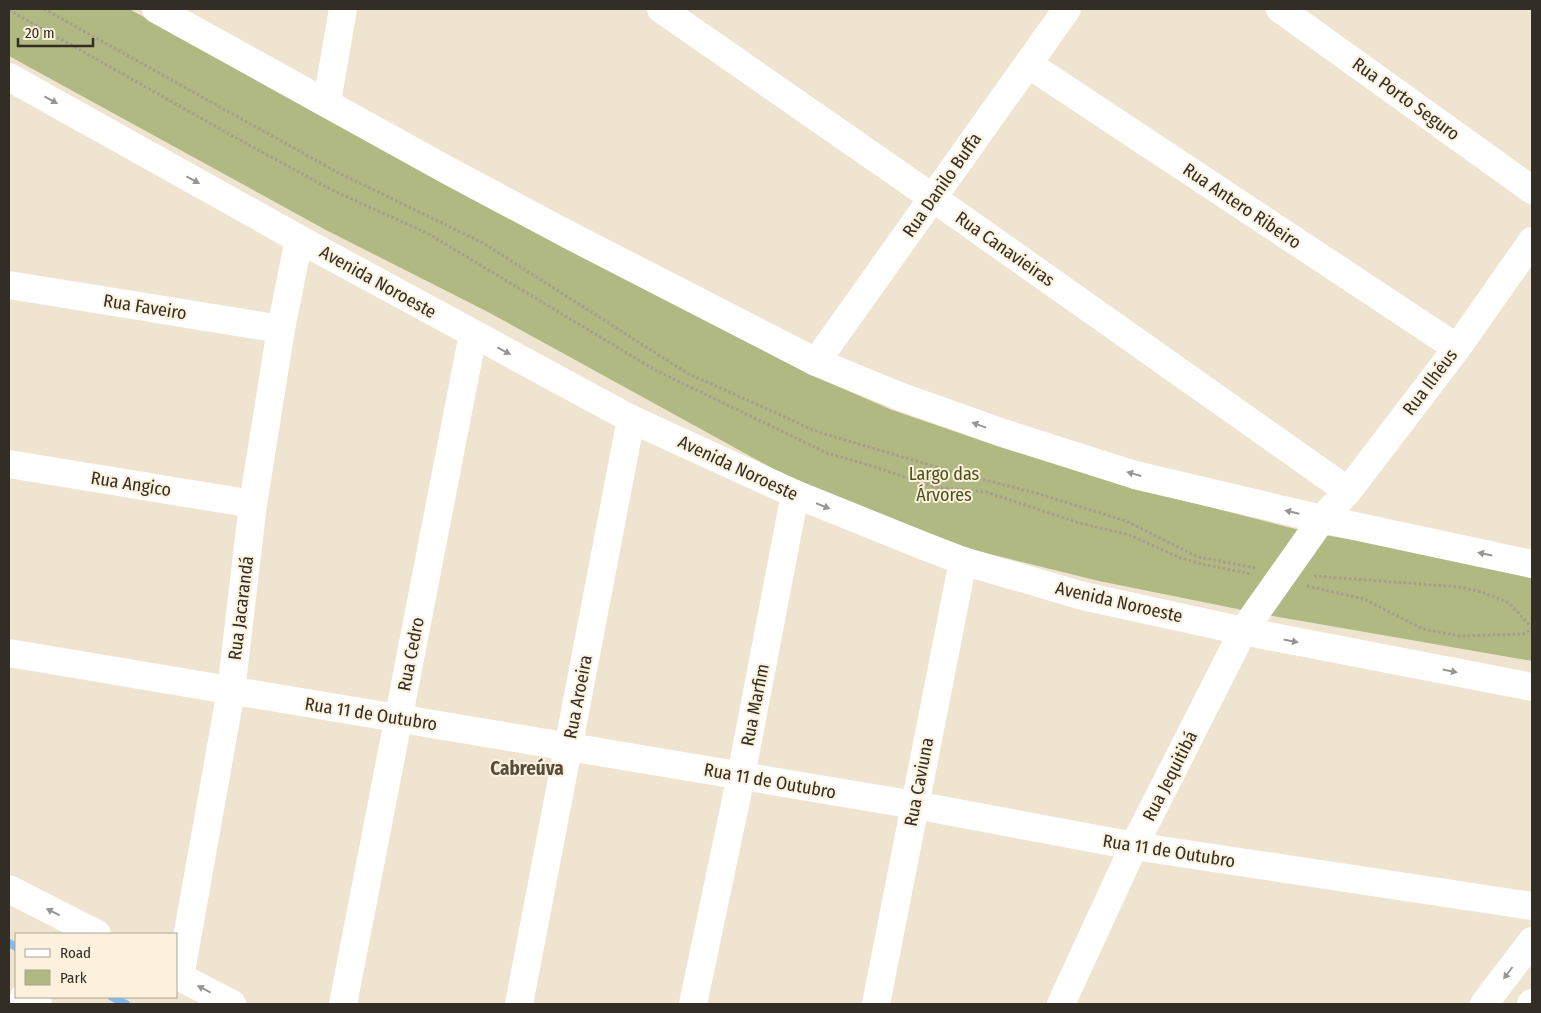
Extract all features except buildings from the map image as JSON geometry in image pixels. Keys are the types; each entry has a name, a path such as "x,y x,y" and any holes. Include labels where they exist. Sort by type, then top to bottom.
{"street":[{"path":"156,9 552,226 816,362 899,396 968,421 1135,475 1322,519 1532,564"},
{"path":"327,102 343,9"},
{"name":"Rua Canavieiras","path":"661,9 933,198 1348,491"},
{"name":"Rua Danilo Buffa","path":"816,362 1067,9"},
{"name":"Rua Porto Seguro","path":"1280,9 1532,190"},
{"name":"Rua Antero Ribeiro","path":"1028,64 1457,348"},
{"name":"Avenida Noroeste","path":"9,77 299,239 631,419 795,494 962,561 1083,596 1243,631 1532,687"},
{"name":"Rua Jacarandá","path":"178,976 231,690 253,504 281,330 299,239"},
{"name":"Rua Ilhéus","path":"1322,519 1348,491 1457,348 1532,241"},
{"name":"Rua Faveiro","path":"9,285 281,330"},
{"name":"Rua Cedro","path":"343,1004 473,334"},
{"name":"Rua Aroeira","path":"519,1004 631,419"},
{"name":"Rua Angico","path":"9,464 253,504"},
{"name":"Rua Marfim","path":"694,1004 741,776 795,494"},
{"name":"Rua Jequitibá","path":"1061,1004 1134,846 1243,631 1322,519"},
{"name":"Rua Caviuna","path":"876,1004 962,561"},
{"name":"Rua 11 de Outubro","path":"9,653 915,805 1134,846 1532,906"},
{"path":"9,889 95,933"},
{"path":"1484,1004 1532,941"},
{"path":"178,976 232,1004"},
{"path":"26,998 38,1004"}],"path":[{"path":"9,10 239,140 334,191 427,233 657,371 827,453 934,487 986,492 1079,523 1130,534 1178,557 1252,574"},
{"path":"1306,586 1364,599 1422,629 1459,636 1523,634 1532,629"}],"green space":[{"name":"Largo das Árvores","path":"9,9 129,9 807,373 892,410 1003,448 1132,487 1311,533 1532,568 1532,661 1267,615 1099,581 969,549 812,490 488,312 326,230 9,56"}],"waterway":[{"path":"9,943 15,946"},
{"path":"114,998 126,1004"}],"district":[{"name":"Cabreúva","path":"527,768"}]}
